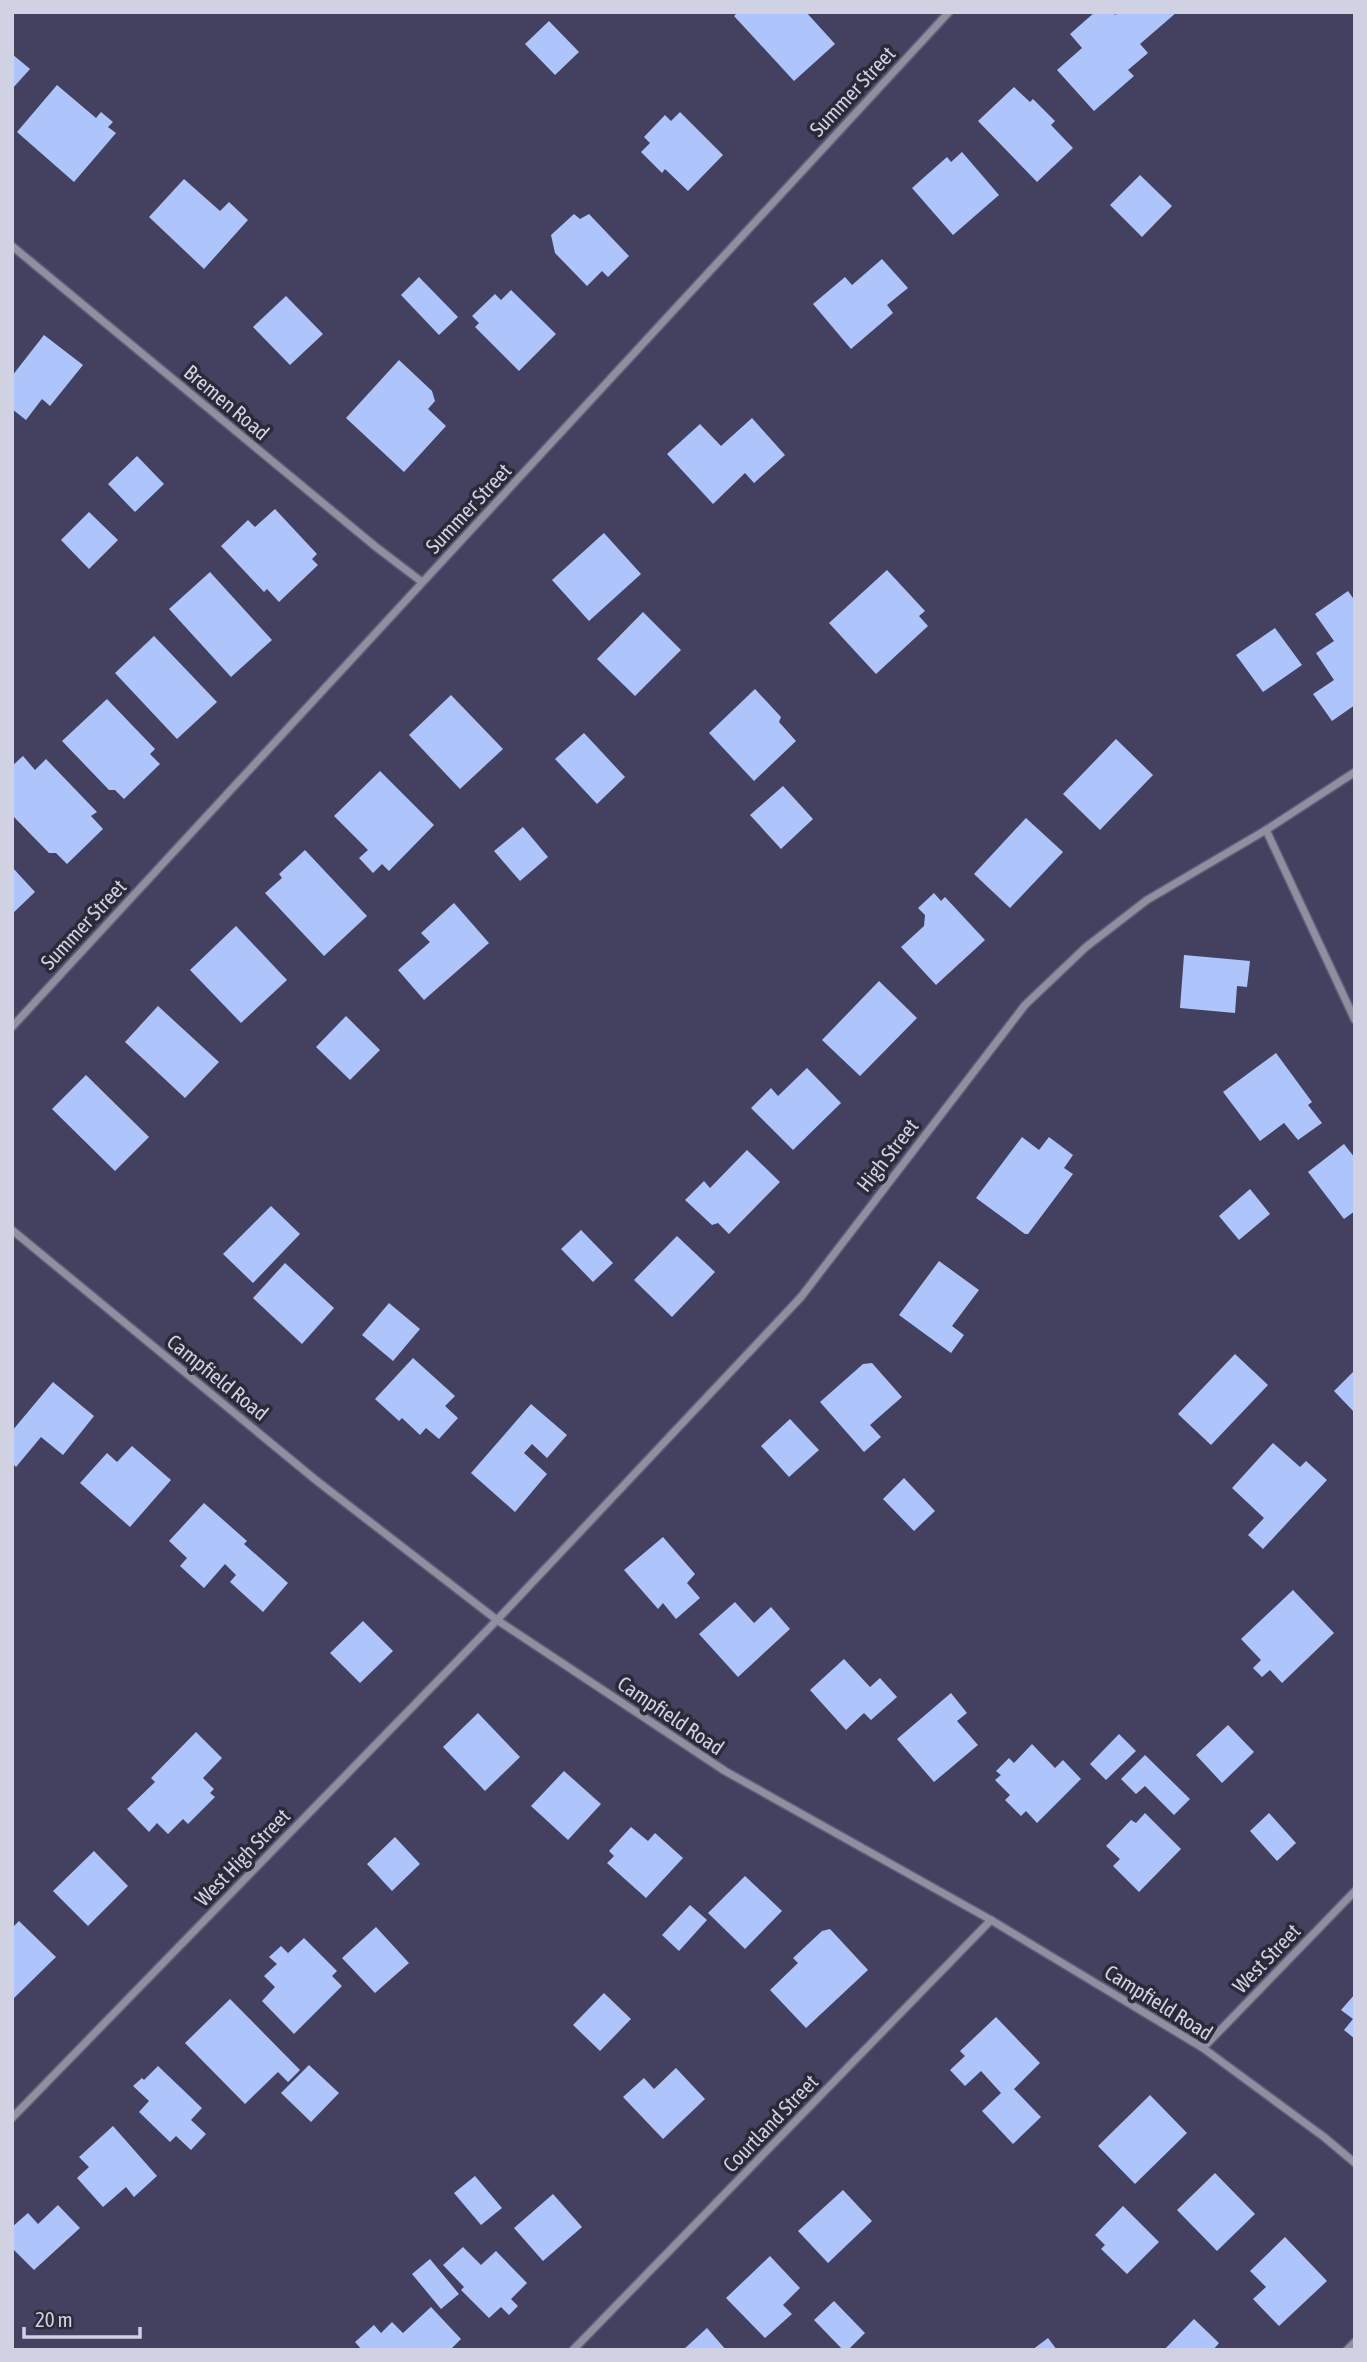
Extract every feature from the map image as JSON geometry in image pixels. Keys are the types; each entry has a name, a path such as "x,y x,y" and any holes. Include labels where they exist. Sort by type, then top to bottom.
{"street":[{"name":"Summer Street","path":"12,1027 948,12"},
{"name":"Bremen Road","path":"12,246 422,582"},
{"name":"High Street","path":"497,1619 801,1297 1025,1005 1086,947 1147,900 1266,830 1355,772"},
{"path":"1266,830 1355,1020"},
{"name":"Campfield Road","path":"12,1230 317,1480 497,1619 725,1772 991,1920 1203,2048 1355,2163"},
{"name":"West High Street","path":"12,2118 497,1619"},
{"name":"West Street","path":"1203,2048 1355,1891"},
{"name":"Courtland Street","path":"573,2350 991,1920"},
{"path":"1347,2350 1355,2342"}],"building":[{"path":"738,12 806,12 835,44 794,81 734,16"},
{"path":"1095,12 1113,12 1115,15 1118,12 1177,12 1140,44 1148,53 1128,70 1134,76 1094,111 1057,70 1082,48 1070,34"},
{"path":"549,21 579,52 555,75 525,44"},
{"path":"12,54 30,69 12,89"},
{"path":"57,85 96,118 101,112 113,122 108,127 116,133 74,182 17,132"},
{"path":"1014,87 1030,102 1033,99 1055,121 1051,125 1073,148 1037,182 978,121"},
{"path":"680,112 723,155 688,191 665,169 662,173 641,152 650,143 644,137 665,115 671,121"},
{"path":"962,152 999,195 953,235 912,188 947,157 951,162"},
{"path":"1140,175 1172,206 1142,237 1110,205"},
{"path":"184,179 220,211 229,202 248,220 204,269 149,217"},
{"path":"574,214 580,219 589,214 629,256 608,277 602,271 587,286 555,253 551,235"},
{"path":"882,259 908,288 887,305 893,313 851,349 813,304 845,277 852,285"},
{"path":"419,277 458,317 439,335 401,295"},
{"path":"511,290 556,334 519,371 475,327 479,323 472,316 495,294 501,300"},
{"path":"286,296 323,334 290,365 253,327"},
{"path":"44,335 83,365 50,406 42,399 26,420 12,409 12,376"},
{"path":"399,360 432,391 435,401 428,409 446,426 404,472 346,418"},
{"path":"752,418 785,455 754,483 745,473 713,504 667,454 700,424 721,446"},
{"path":"137,456 164,484 135,512 108,484"},
{"path":"275,509 317,554 312,559 318,565 279,602 267,589 264,592 221,546 248,520 255,527"},
{"path":"89,512 118,540 89,569 61,540"},
{"path":"604,533 641,574 589,621 552,580"},
{"path":"887,570 925,611 919,616 928,626 876,674 829,623"},
{"path":"210,572 272,640 231,677 169,609"},
{"path":"1348,591 1355,601 1355,705 1332,721 1313,694 1334,680 1316,653 1334,641 1315,614"},
{"path":"643,612 681,650 635,696 597,659"},
{"path":"1275,628 1302,665 1263,692 1236,655"},
{"path":"154,636 217,702 177,739 115,673"},
{"path":"755,689 781,717 779,722 796,741 754,781 709,733"},
{"path":"451,695 503,749 460,789 409,735"},
{"path":"107,699 155,749 150,754 160,764 124,799 115,790 109,790 62,741"},
{"path":"584,733 625,777 597,804 555,759"},
{"path":"1116,739 1153,775 1100,830 1063,794"},
{"path":"23,756 35,770 46,759 97,812 91,816 103,829 67,864 56,853 49,853 12,815 12,766"},
{"path":"380,771 434,825 389,871 382,864 373,873 359,858 368,850 334,816"},
{"path":"783,786 813,819 781,849 750,815"},
{"path":"1026,818 1063,852 1010,908 974,874"},
{"path":"523,827 548,857 520,881 494,851"},
{"path":"305,850 367,916 324,956 265,893 282,878 279,874"},
{"path":"12,867 35,892 12,914"},
{"path":"934,893 941,901 945,897 985,940 936,985 901,947 924,926 925,915 918,908"},
{"path":"454,903 489,943 424,1000 398,970 430,942 421,933"},
{"path":"236,926 287,980 241,1023 190,970"},
{"path":"1184,955 1250,961 1247,987 1237,986 1235,1013 1180,1008"},
{"path":"879,981 917,1018 860,1076 822,1040"},
{"path":"158,1006 219,1062 185,1098 125,1042"},
{"path":"346,1016 380,1050 350,1080 316,1047"},
{"path":"1276,1053 1312,1102 1308,1105 1322,1123 1298,1140 1284,1123 1260,1141 1223,1092"},
{"path":"807,1068 841,1103 793,1150 751,1108 771,1088 778,1096"},
{"path":"86,1075 149,1137 115,1171 52,1109"},
{"path":"1022,1137 1039,1150 1049,1137 1073,1155 1064,1168 1073,1174 1028,1234 976,1198"},
{"path":"1344,1144 1355,1158 1355,1211 1344,1219 1308,1172"},
{"path":"747,1150 780,1182 729,1234 718,1223 712,1225 685,1200 704,1181 710,1188"},
{"path":"1250,1189 1270,1214 1239,1240 1219,1216"},
{"path":"271,1206 300,1234 253,1283 223,1254"},
{"path":"581,1230 613,1263 593,1282 561,1249"},
{"path":"677,1236 715,1272 672,1317 634,1280"},
{"path":"939,1261 979,1290 952,1326 964,1335 951,1353 899,1315"},
{"path":"285,1263 334,1308 302,1344 253,1298"},
{"path":"389,1303 420,1329 393,1361 362,1335"},
{"path":"1235,1354 1268,1385 1211,1445 1178,1414"},
{"path":"413,1358 455,1396 445,1406 458,1418 439,1439 426,1428 420,1435 402,1418 399,1421 375,1399"},
{"path":"872,1363 902,1397 870,1425 881,1437 864,1452 820,1402 863,1364"},
{"path":"1355,1370 1355,1413 1334,1391"},
{"path":"53,1382 94,1416 63,1455 41,1437 16,1467 12,1463 12,1431"},
{"path":"531,1404 567,1435 547,1458 532,1444 524,1453 547,1474 515,1512 471,1473"},
{"path":"790,1419 819,1450 789,1477 761,1446"},
{"path":"1273,1443 1300,1467 1306,1461 1327,1480 1263,1549 1248,1535 1264,1518 1232,1488"},
{"path":"132,1446 171,1480 130,1527 80,1483 107,1453 117,1462"},
{"path":"904,1478 935,1511 914,1531 883,1499"},
{"path":"204,1503 247,1541 244,1544 288,1583 263,1612 230,1582 236,1575 225,1564 204,1588 180,1566 187,1558 169,1541"},
{"path":"663,1537 695,1574 687,1583 700,1598 676,1619 663,1603 658,1609 624,1570"},
{"path":"1293,1590 1334,1633 1282,1683 1270,1670 1262,1677 1253,1668 1261,1660 1241,1639"},
{"path":"735,1602 754,1623 771,1607 790,1629 738,1677 699,1634"},
{"path":"363,1621 393,1651 360,1683 330,1653"},
{"path":"844,1659 870,1687 880,1678 897,1697 871,1720 864,1713 846,1730 810,1690"},
{"path":"951,1693 967,1713 957,1721 978,1745 934,1782 897,1739"},
{"path":"478,1713 520,1757 485,1791 443,1747"},
{"path":"1228,1725 1254,1752 1222,1783 1196,1755"},
{"path":"196,1732 222,1758 203,1778 214,1789 210,1793 215,1797 188,1824 183,1819 168,1834 157,1823 149,1832 127,1809 155,1782 151,1778"},
{"path":"1119,1734 1136,1751 1106,1780 1090,1764"},
{"path":"1032,1744 1055,1768 1063,1760 1081,1779 1037,1823 1026,1811 1021,1816 1005,1800 1010,1795 995,1780 1001,1775 996,1771 1009,1758 1014,1763"},
{"path":"1145,1755 1190,1799 1174,1815 1145,1786 1136,1794 1121,1779"},
{"path":"564,1771 601,1804 568,1840 531,1806"},
{"path":"1145,1813 1181,1849 1139,1892 1113,1866 1120,1859 1106,1846 1131,1820 1136,1823"},
{"path":"1269,1813 1296,1843 1277,1861 1250,1831"},
{"path":"631,1827 648,1841 655,1833 683,1858 646,1898 607,1863 614,1856 609,1851"},
{"path":"395,1837 420,1864 392,1891 367,1864"},
{"path":"94,1851 128,1886 88,1926 53,1891"},
{"path":"745,1876 782,1911 745,1949 708,1913"},
{"path":"690,1905 707,1920 679,1951 662,1935"},
{"path":"19,1921 56,1957 12,2000 12,1928"},
{"path":"376,1927 409,1963 375,1993 342,1958"},
{"path":"830,1929 868,1970 806,2028 770,1990 798,1963 793,1958 822,1931"},
{"path":"304,1938 337,1971 332,1976 342,1986 294,2034 262,2001 275,1987 264,1976 277,1964 269,1957 281,1946 288,1953"},
{"path":"604,1993 631,2019 600,2051 573,2025"},
{"path":"1355,1994 1355,2039 1344,2030 1353,2019 1341,2010"},
{"path":"230,1999 300,2070 288,2082 278,2072 245,2104 185,2043"},
{"path":"996,2017 1040,2063 1014,2089 1041,2117 1013,2144 982,2111 1001,2093 981,2071 965,2086 950,2070 965,2056 960,2051"},
{"path":"309,2065 339,2093 311,2122 281,2093"},
{"path":"158,2066 202,2108 191,2120 206,2134 191,2150 176,2136 170,2142 139,2112 149,2101 133,2086 142,2078 144,2080"},
{"path":"676,2068 705,2099 663,2139 623,2097 644,2078 654,2089"},
{"path":"1150,2095 1187,2133 1135,2184 1098,2146"},
{"path":"113,2126 157,2176 134,2197 126,2187 103,2207 77,2178 89,2167 79,2157"},
{"path":"1215,2173 1255,2214 1217,2251 1177,2210"},
{"path":"475,2176 502,2208 481,2225 454,2193"},
{"path":"843,2190 872,2221 828,2263 798,2231"},
{"path":"553,2194 582,2227 543,2261 514,2228"},
{"path":"58,2205 80,2228 34,2270 12,2248 12,2227 28,2213 38,2224"},
{"path":"1123,2206 1159,2242 1127,2274 1101,2249 1105,2245 1095,2235"},
{"path":"1285,2237 1327,2281 1279,2326 1253,2299 1266,2287 1250,2271"},
{"path":"463,2247 481,2265 496,2251 527,2283 511,2299 518,2306 509,2315 501,2307 489,2318 461,2290 464,2287 443,2265"},
{"path":"770,2256 800,2288 783,2305 792,2314 765,2338 726,2298"},
{"path":"430,2259 459,2294 441,2309 412,2274"},
{"path":"834,2301 865,2333 848,2350 843,2350 814,2320"},
{"path":"431,2307 461,2339 450,2350 362,2350 355,2342 374,2325 381,2333 392,2322 403,2333"},
{"path":"1194,2319 1219,2343 1213,2350 1164,2350"},
{"path":"707,2328 726,2350 683,2350"},
{"path":"1048,2338 1057,2350 1032,2350"}]}
